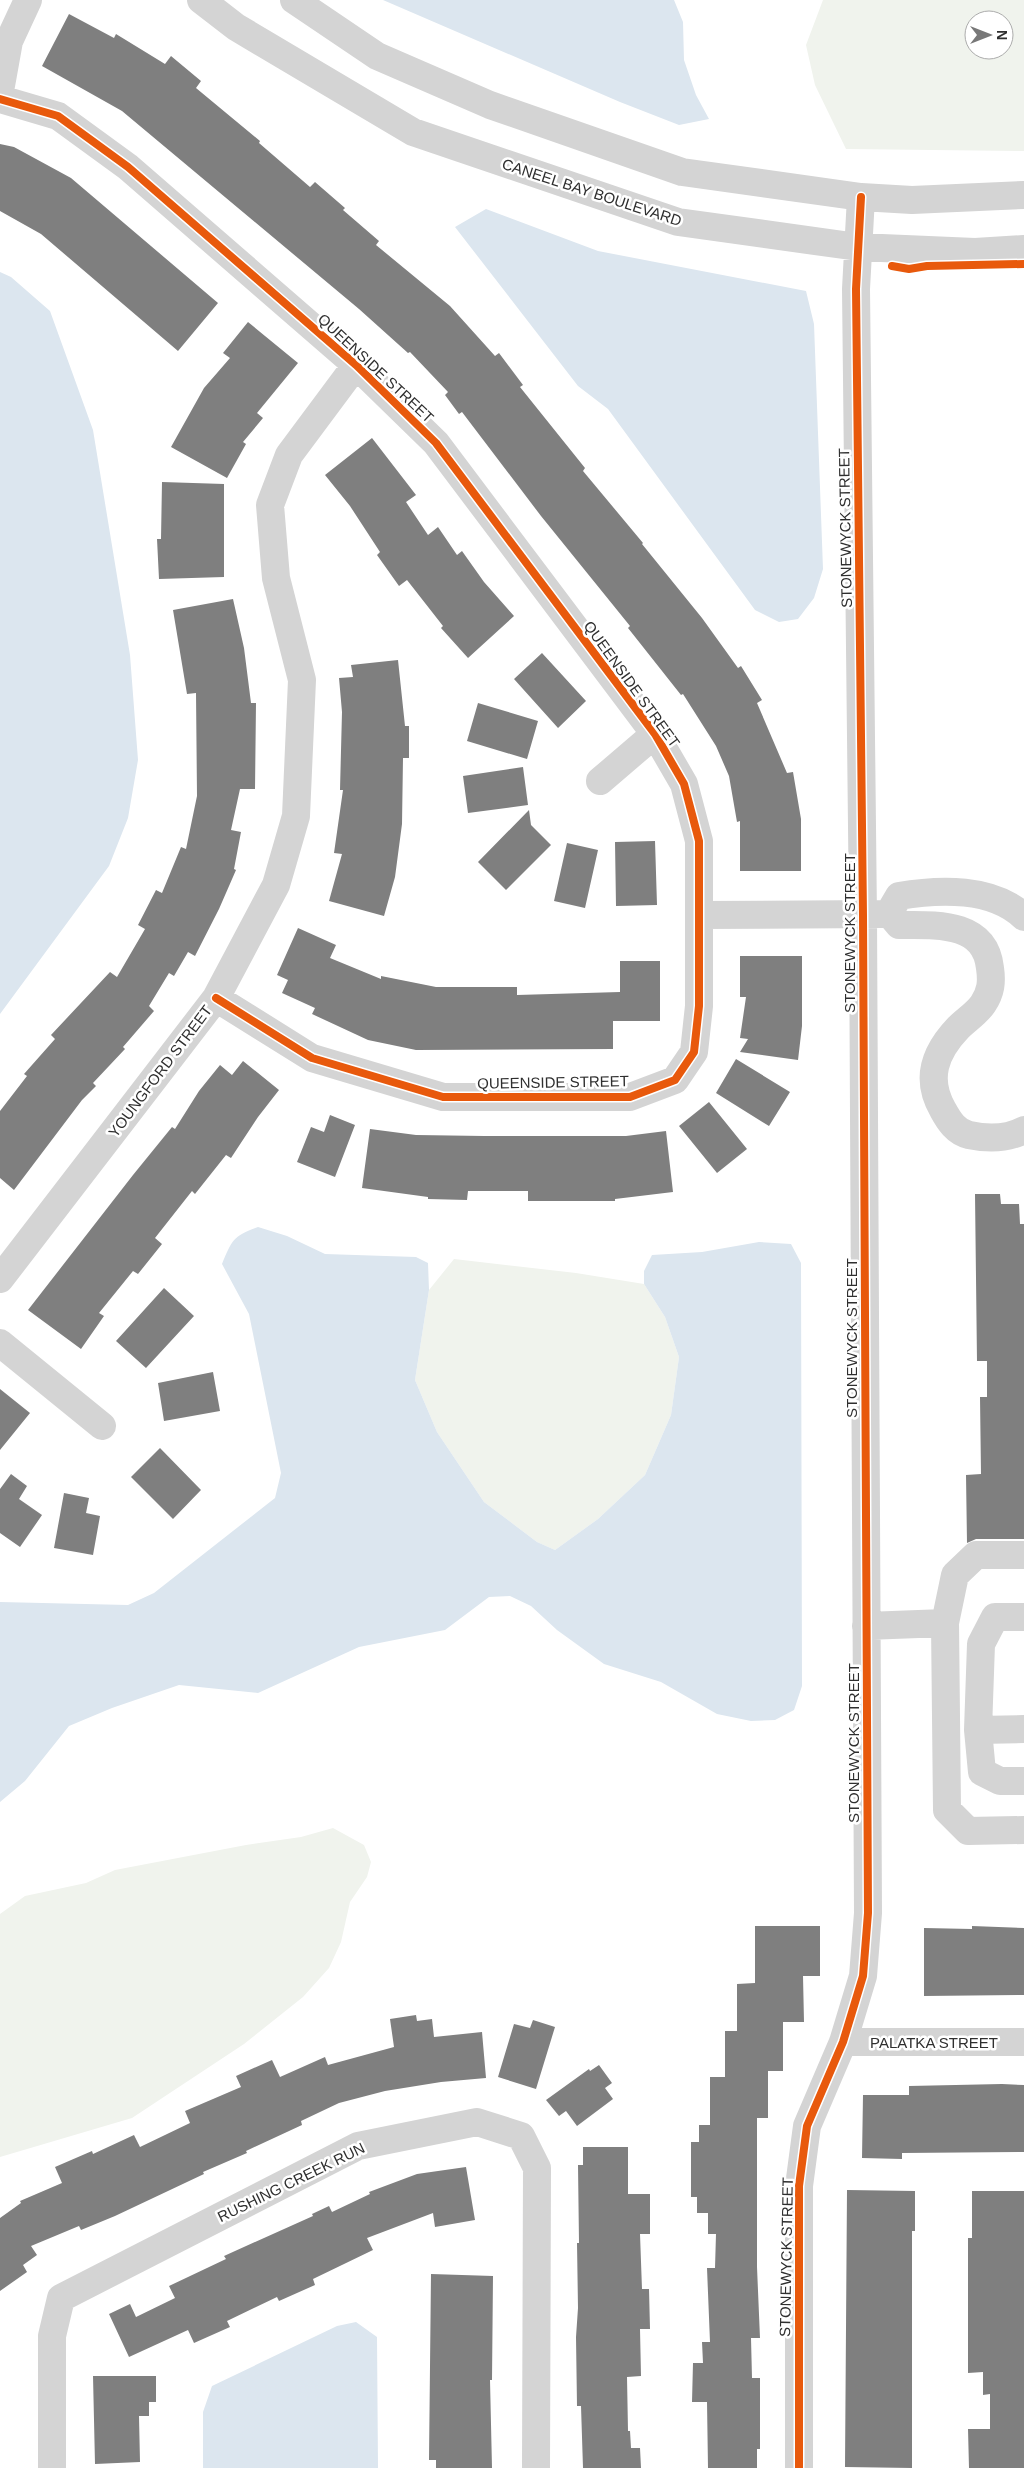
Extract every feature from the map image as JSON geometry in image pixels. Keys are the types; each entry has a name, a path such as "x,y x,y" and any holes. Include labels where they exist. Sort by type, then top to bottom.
{"street":[{"path":"0,92 9,40 28,0"},
{"name":"CANEEL BAY BOULEVARD","path":"202,0 236,27 413,132 678,222 858,247 975,252 1024,249"},
{"path":"294,0 377,56 490,105 682,172 861,198 912,200 1024,195"},
{"name":"QUEENSIDE STREET","path":"0,99 58,116 128,167 356,365 436,443 655,734 684,784 699,841 699,1006 694,1052 675,1080 630,1097 443,1097 312,1058 216,998"},
{"name":"STONEWYCK STREET","path":"799,2468 799,2186 807,2126 843,2042 862,1976 868,1913 866,1626 876,914 856,289 861,198"},
{"name":"YOUNGFORD STREET","path":"0,1280 216,998 276,885 296,816 302,680 276,578 270,504 289,455 356,365"},
{"path":"600,781 655,734"},
{"path":"876,914 899,896 917,893 959,892 983,895 1013,906 1024,917"},
{"path":"699,915 876,914 899,925 942,925 970,934 984,947 990,966 992,986 983,1005 958,1028 944,1045 934,1063 934,1083 938,1101 947,1118 960,1132 985,1139 1013,1136 1024,1130"},
{"path":"0,1343 102,1426"},
{"path":"1024,1555 976,1555 955,1575 945,1623 947,1810 968,1831 1024,1830"},
{"path":"1024,1617 995,1617 980,1644 978,1730 982,1772 1000,1782 1024,1781"},
{"path":"866,1626 945,1623"},
{"path":"978,1730 1024,1729"},
{"name":"PALATKA STREET","path":"843,2042 1024,2042"},
{"name":"RUSHING CREEK RUN","path":"52,2468 52,2336 61,2298 358,2146 477,2122 521,2136 538,2168 536,2468"}],"shaded area":[{"path":"383,0 674,0 683,22 684,60 696,95 709,119 679,125 620,102"},
{"path":"823,0 1024,0 1024,151 846,149 815,85 806,45"},
{"path":"486,209 598,251 806,291 814,324 823,569 814,598 798,619 779,622 755,610 608,409 578,386 455,227"},
{"path":"0,272 11,277 50,311 93,430 130,655 138,760 128,818 109,866 0,1014"},
{"path":"258,1227 287,1236 325,1254 416,1257 428,1263 429,1290 415,1380 437,1432 484,1502 537,1542 555,1550 598,1519 645,1475 671,1415 679,1357 665,1317 644,1284 644,1271 652,1255 702,1252 759,1242 791,1244 801,1263 802,1686 794,1710 775,1720 751,1721 717,1714 661,1682 604,1664 557,1630 531,1606 510,1596 489,1597 445,1630 359,1647 258,1693 179,1685 112,1708 69,1726 25,1781 0,1802 0,1602 128,1605 154,1593 275,1498 281,1473 249,1314 222,1264 234,1240 243,1233"},
{"path":"454,1259 576,1273 644,1284 665,1317 679,1357 671,1415 645,1475 598,1519 555,1550 537,1542 484,1502 437,1432 415,1380 429,1290"},
{"path":"333,1828 364,1845 371,1862 367,1877 350,1902 341,1942 329,1968 303,1997 244,2044 132,2118 0,2157 0,1914 25,1896 86,1883 115,1870 246,1845 301,1837"},
{"path":"356,2322 377,2337 378,2468 203,2468 203,2412 212,2386 337,2326"}],"building":[{"path":"69,14 114,38 116,34 165,64 171,56 201,81 196,88 260,141 259,143 310,187 315,182 345,208 343,210 379,241 376,245 450,306 495,356 499,353 523,385 520,387 585,468 583,471 643,543 702,618 738,668 741,666 762,700 757,703 787,773 793,772 801,819 801,871 740,871 740,821 737,822 729,776 716,746 683,694 681,695 628,628 630,626 541,516 462,412 459,414 445,395 448,392 410,352 408,353 359,309 122,111 42,66"},
{"path":"0,144 14,147 71,178 218,303 178,351 41,234 0,211"},
{"path":"248,322 298,363 257,413 263,418 243,442 246,444 227,478 171,447 204,388 230,358 223,353"},
{"path":"372,438 416,495 406,502 428,535 438,527 457,555 462,551 484,582 514,616 468,658 441,628 443,626 407,580 399,586 377,555 380,552 350,506 325,475"},
{"path":"162,482 224,484 224,577 159,579 157,539 161,539"},
{"path":"233,599 244,648 251,703 256,703 255,789 240,789 231,830 241,832 234,869 236,870 195,956 188,952 174,976 169,973 149,1006 154,1011 123,1047 125,1049 93,1083 96,1086 82,1100 14,1190 0,1178 0,1111 27,1076 24,1074 55,1039 51,1035 110,972 117,977 145,929 138,925 156,890 162,893 181,847 186,849 197,796 196,693 187,694 173,610"},
{"path":"542,653 586,701 558,728 514,679"},
{"path":"398,660 405,726 409,726 409,758 403,758 402,824 395,877 384,916 329,901 342,854 334,853 343,790 340,790 342,712 339,678 353,677 351,665"},
{"path":"478,703 538,721 527,759 467,741"},
{"path":"523,767 528,805 468,813 463,776"},
{"path":"529,810 531,825 551,845 506,890 478,862"},
{"path":"655,841 657,905 616,906 615,842"},
{"path":"567,843 598,850 585,908 554,901"},
{"path":"298,928 336,945 330,958 381,979 381,976 436,987 517,987 517,995 620,992 620,961 660,961 660,1021 613,1021 613,1049 416,1050 368,1040 312,1014 315,1008 282,993 288,980 277,975"},
{"path":"740,956 802,956 802,1026 798,1060 740,1052 748,1039 740,1038 746,997 740,997"},
{"path":"736,1059 790,1092 769,1126 716,1093"},
{"path":"243,1061 279,1090 258,1117 231,1158 226,1155 195,1194 192,1191 155,1238 162,1244 138,1274 133,1271 99,1313 104,1316 81,1349 28,1310 133,1175 172,1127 175,1129 199,1091 220,1065 232,1075"},
{"path":"709,1102 747,1149 717,1173 679,1126"},
{"path":"330,1115 355,1125 335,1177 297,1162 311,1127 324,1132"},
{"path":"370,1129 416,1135 484,1136 626,1136 666,1131 673,1192 615,1199 615,1201 528,1201 528,1191 468,1191 467,1200 428,1199 428,1197 362,1188"},
{"path":"975,1194 1000,1194 1001,1204 1019,1204 1020,1224 1024,1224 1024,1539 976,1539 967,1543 966,1475 981,1474 980,1397 987,1397 987,1361 977,1361"},
{"path":"164,1288 194,1316 146,1368 116,1341"},
{"path":"213,1372 220,1411 164,1421 158,1383"},
{"path":"0,1389 30,1413 0,1450"},
{"path":"160,1448 201,1490 173,1519 131,1477"},
{"path":"11,1474 27,1486 19,1499 42,1515 20,1547 0,1533 0,1489"},
{"path":"64,1493 89,1498 86,1513 100,1516 93,1555 54,1548"},
{"path":"755,1926 820,1926 820,1976 803,1976 804,2022 783,2022 783,2071 768,2071 768,2118 757,2118 757,2267 760,2338 751,2338 752,2378 760,2378 760,2449 757,2449 757,2468 708,2468 707,2402 692,2402 693,2363 703,2363 702,2342 710,2342 707,2268 715,2268 716,2234 708,2234 708,2213 697,2213 697,2197 691,2197 691,2142 699,2142 699,2125 710,2125 710,2077 725,2077 725,2031 737,2031 737,1984 755,1983"},
{"path":"972,1926 1024,1928 1024,1995 924,1996 924,1928 972,1929"},
{"path":"416,2015 417,2021 432,2019 434,2037 482,2032 486,2078 441,2082 385,2091 339,2103 301,2121 302,2125 246,2151 247,2153 203,2172 204,2174 115,2216 81,2230 79,2226 31,2246 37,2255 23,2265 27,2272 0,2291 0,2218 21,2203 20,2201 62,2183 55,2167 92,2151 93,2154 134,2135 140,2147 190,2123 185,2111 241,2087 236,2076 272,2060 280,2077 325,2057 328,2065 394,2047 390,2019"},
{"path":"533,2020 555,2027 536,2089 498,2077 514,2024 530,2028"},
{"path":"599,2065 612,2083 605,2088 613,2099 577,2126 566,2111 559,2116 546,2100 589,2069 590,2071"},
{"path":"1024,2085 1024,2152 902,2153 902,2159 862,2158 863,2095 909,2095 909,2086"},
{"path":"583,2147 628,2147 628,2194 650,2194 650,2234 640,2234 642,2289 649,2289 650,2329 640,2329 641,2376 627,2377 628,2431 630,2431 631,2448 640,2448 641,2468 583,2468 581,2406 577,2406 576,2337 578,2308 577,2243 579,2243 578,2165 583,2165"},
{"path":"466,2167 475,2220 435,2227 433,2213 367,2238 373,2250 313,2279 315,2285 279,2301 277,2297 227,2321 230,2327 194,2343 188,2330 129,2357 109,2314 130,2304 136,2317 175,2298 169,2286 226,2259 224,2256 313,2216 312,2214 329,2206 332,2212 370,2194 369,2192 417,2174"},
{"path":"847,2190 915,2191 915,2231 912,2231 912,2468 845,2467"},
{"path":"972,2191 1024,2191 1024,2468 969,2468 968,2429 990,2429 990,2394 983,2395 983,2372 968,2373 968,2238 972,2238"},
{"path":"431,2274 493,2276 492,2380 490,2380 492,2468 436,2468 436,2460 429,2460"},
{"path":"93,2376 156,2376 156,2402 149,2402 149,2416 139,2416 140,2462 95,2464"}],"cycle path":[{"path":"0,99 58,116 128,167 356,365 436,443 655,734 684,784 699,841 699,1006 694,1052 675,1080 630,1097 443,1097 312,1058 216,998"},
{"path":"799,2468 799,2186 807,2126 843,2042 863,1976 868,1913 863,916 856,289 861,197"},
{"path":"892,266 909,269 927,266 1024,264"}]}
